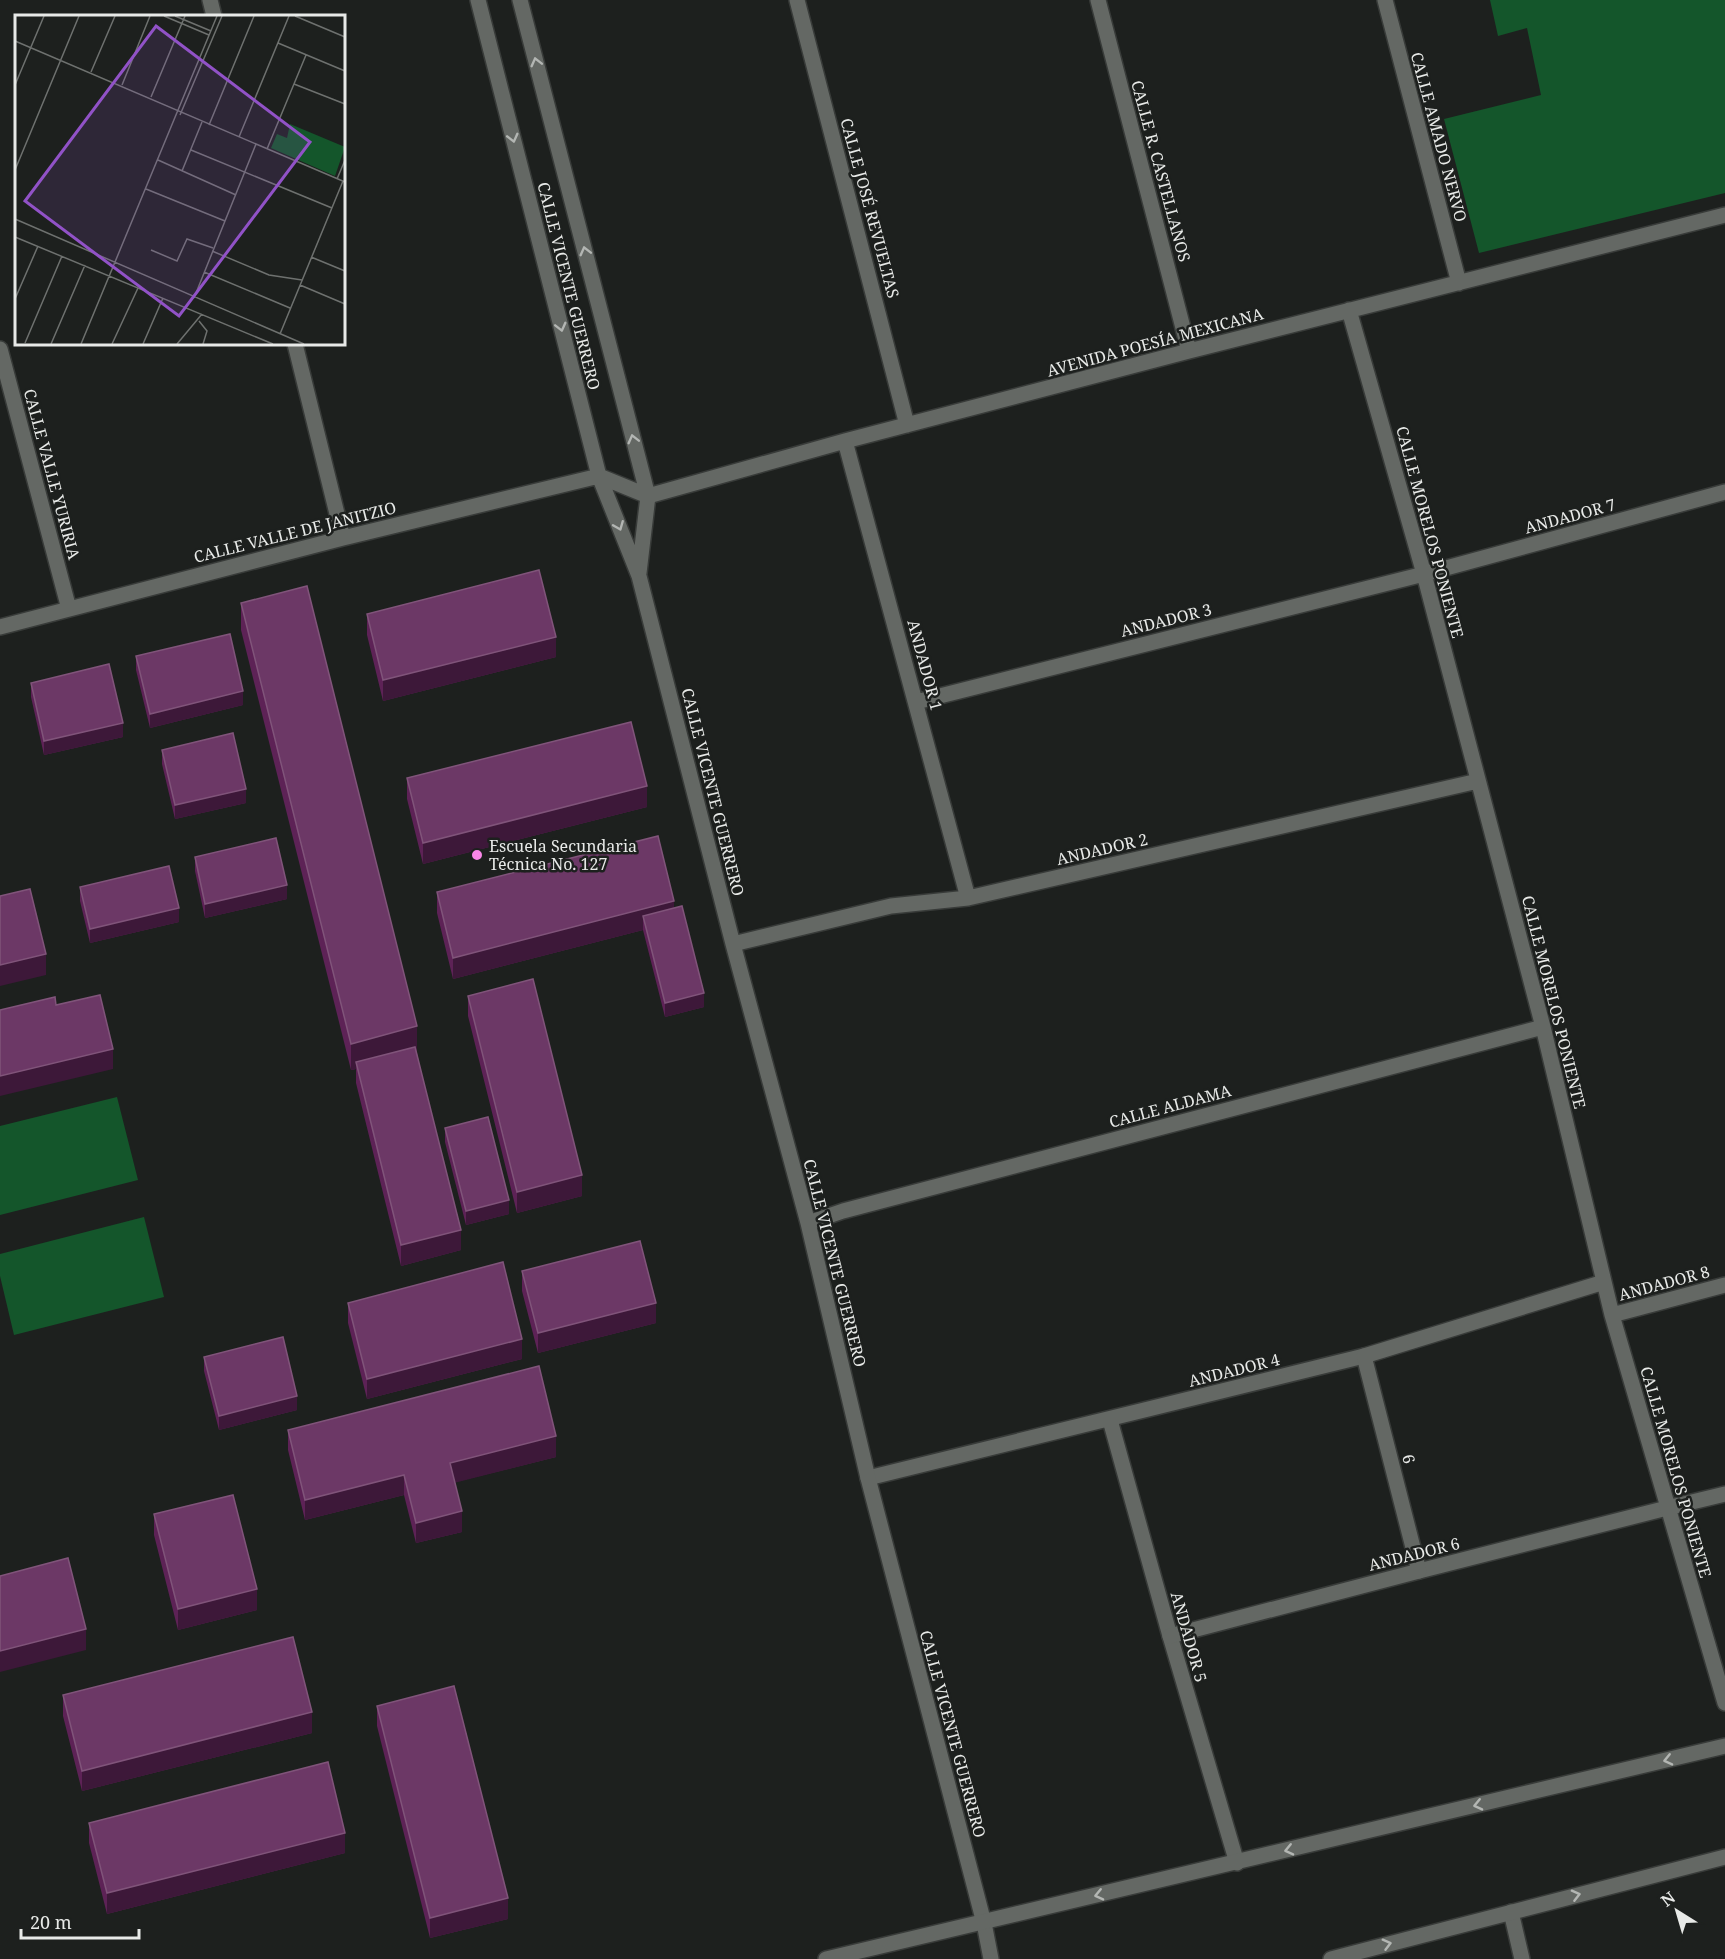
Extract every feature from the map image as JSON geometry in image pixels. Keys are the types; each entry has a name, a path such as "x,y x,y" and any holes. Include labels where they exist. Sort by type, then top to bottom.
{"street":[{"path":"210,0 214,15"},
{"name":"CALLE VICENTE GUERRERO","path":"478,0 599,476 639,576 733,944 808,1223 868,1478 984,1923 991,1959"},
{"name":"CALLE VICENTE GUERRERO","path":"520,0 648,496 639,576"},
{"name":"CALLE JOSÉ REVUELTAS","path":"797,0 907,425"},
{"name":"CALLE R. CASTELLANOS","path":"1098,0 1189,351"},
{"name":"CALLE AMADO NERVO","path":"1385,0 1459,283"},
{"name":"AVENIDA POESÍA MEXICANA","path":"648,496 845,441 1189,351 1725,215"},
{"name":"CALLE MORELOS PONIENTE","path":"1349,310 1424,574 1543,1027 1611,1315 1725,1702"},
{"path":"295,345 343,538"},
{"name":"CALLE VALLE YURIRIA","path":"0,349 69,609"},
{"name":"ANDADOR 1","path":"845,441 968,898"},
{"path":"599,476 648,496"},
{"name":"CALLE VALLE DE JANITZIO","path":"0,627 343,538 599,476"},
{"name":"ANDADOR 7","path":"1424,574 1725,492"},
{"name":"ANDADOR 3","path":"916,702 1424,574"},
{"name":"ANDADOR 2","path":"733,944 891,906 968,898 1478,781"},
{"name":"CALLE ALDAMA","path":"808,1223 843,1210 1543,1027"},
{"name":"ANDADOR 4","path":"868,1478 1364,1356 1604,1282"},
{"name":"ANDADOR 8","path":"1611,1315 1725,1285"},
{"name":"6","path":"1364,1356 1419,1571"},
{"name":"ANDADOR 5","path":"1110,1420 1170,1636 1237,1863"},
{"name":"ANDADOR 6","path":"1170,1636 1725,1494"},
{"path":"826,1959 1725,1746"},
{"path":"1330,1959 1725,1857"},
{"path":"1511,1912 1522,1959"}],"green space":[{"path":"1490,0 1725,0 1725,193 1479,253 1444,119 1541,95 1527,28 1498,36"},
{"path":"117,1097 138,1180 0,1215 0,1126"},
{"path":"144,1217 164,1297 14,1335 0,1276 0,1254"}],"building":[{"path":"539,570 556,637 383,680 367,614"},
{"path":"307,586 417,1026 351,1044 241,603"},
{"path":"230,634 243,691 150,714 136,656"},
{"path":"109,664 123,723 44,741 31,683"},
{"path":"631,722 647,786 423,843 407,778"},
{"path":"233,733 246,789 175,805 162,750"},
{"path":"658,836 674,901 453,958 437,892"},
{"path":"276,838 287,885 205,904 195,857"},
{"path":"169,866 179,908 90,929 80,887"},
{"path":"30,889 46,954 0,965 0,896"},
{"path":"682,906 704,993 665,1003 643,916"},
{"path":"533,979 582,1175 517,1192 468,996"},
{"path":"100,995 113,1049 0,1076 0,1010 55,997 56,1005"},
{"path":"415,1047 461,1230 401,1245 356,1062"},
{"path":"488,1117 509,1200 466,1211 445,1128"},
{"path":"640,1241 656,1303 538,1333 522,1271"},
{"path":"503,1262 522,1339 367,1379 348,1303"},
{"path":"283,1337 297,1396 219,1416 204,1357"},
{"path":"539,1366 556,1436 450,1463 462,1511 416,1523 404,1475 305,1500 288,1430"},
{"path":"233,1495 257,1589 178,1609 154,1514"},
{"path":"68,1558 86,1629 0,1651 0,1576"},
{"path":"293,1637 312,1712 82,1771 63,1695"},
{"path":"454,1686 508,1898 430,1918 377,1706"},
{"path":"328,1762 345,1833 107,1893 89,1823"}],"place":[{"name":"Escuela Secundaria Técnica No. 127","path":"477,855"}]}
